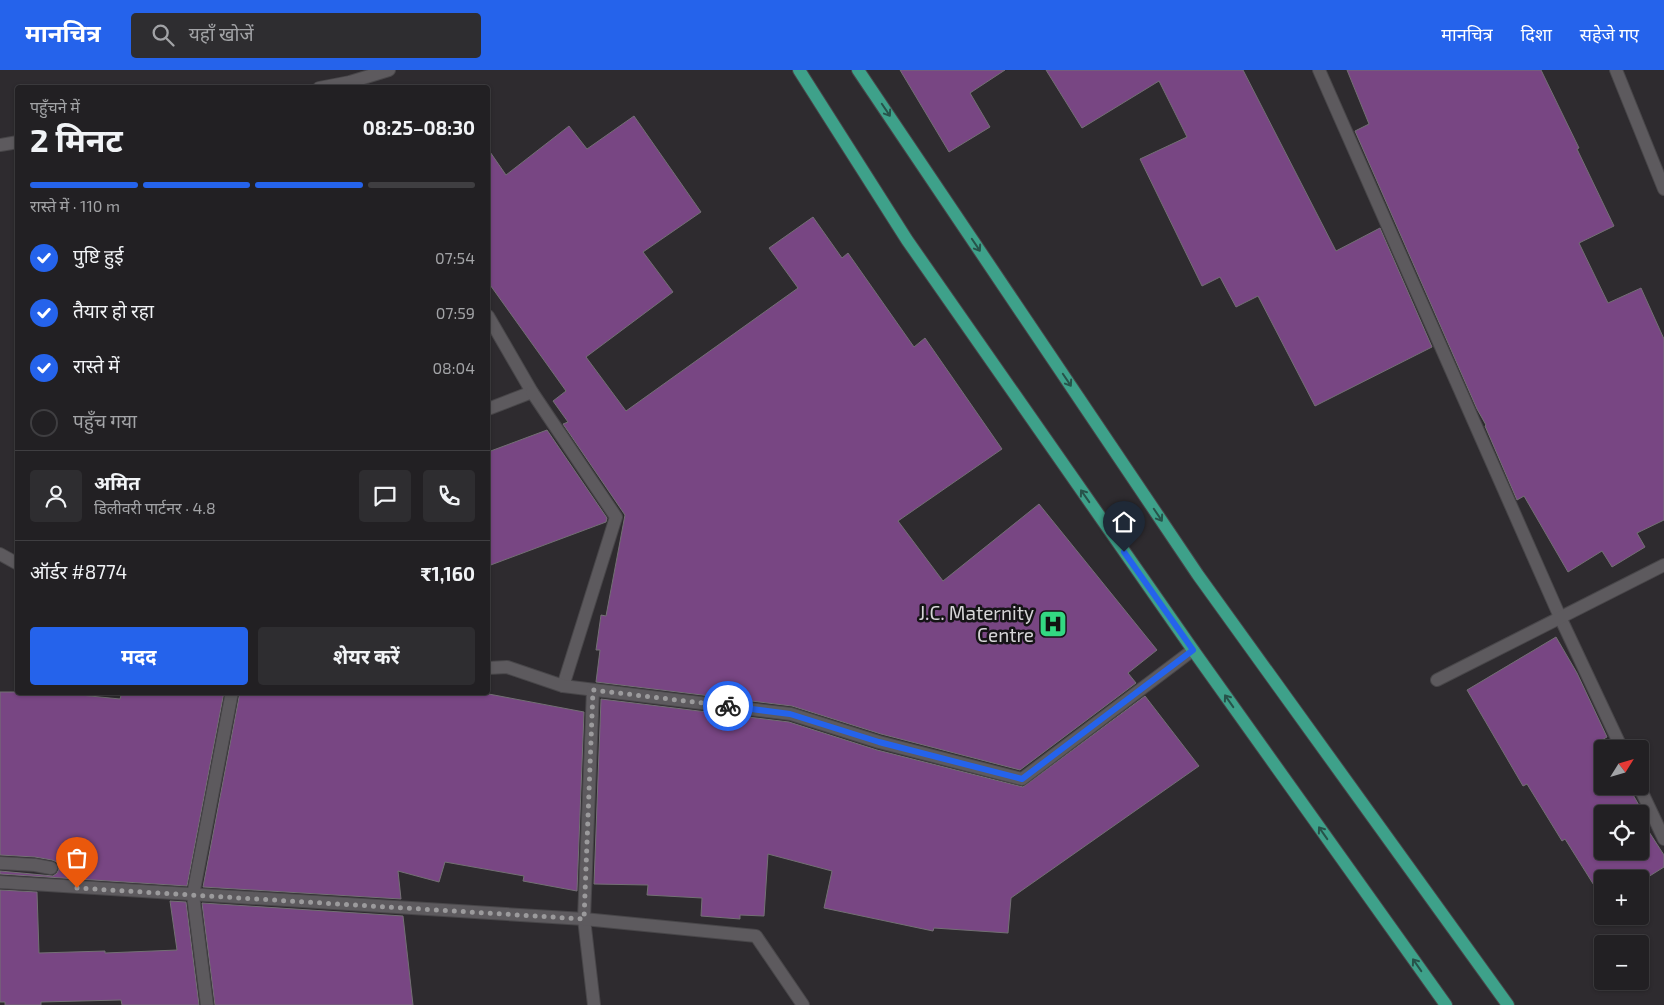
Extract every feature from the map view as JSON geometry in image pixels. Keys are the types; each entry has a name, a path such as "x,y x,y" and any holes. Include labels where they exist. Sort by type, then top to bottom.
{"main road":[{"path":"799,70 907,240 1193,650 1446,1005"},
{"path":"858,70 1198,575 1508,1005"}],"street":[{"path":"351,85 389,70"},
{"path":"1319,70 1560,617 1618,740"},
{"path":"1616,70 1664,189"},
{"path":"0,145 15,142"},
{"path":"490,319 532,392 616,517 563,686"},
{"path":"490,407 532,392"},
{"path":"0,554 15,562"},
{"path":"1437,680 1664,565"},
{"path":"490,668 507,667 563,686 790,714 879,742 1022,779 1193,650"},
{"path":"593,690 584,919 594,1005"},
{"path":"207,1005 193,895 231,695"},
{"path":"1643,795 1664,839"},
{"path":"0,863 51,868"},
{"path":"0,882 584,919 756,936 803,1005"}],"building":[{"path":"900,70 1005,70 970,93 990,127 949,152"},
{"path":"1046,70 1243,70 1336,251 1380,228 1432,347 1315,406 1258,296 1236,307 1220,277 1202,286 1140,159 1187,137 1159,81 1082,128"},
{"path":"1347,70 1541,70 1614,226 1579,243 1608,303 1641,288 1664,339 1664,520 1637,533 1645,547 1612,567 1602,551 1568,572 1524,496 1517,500 1486,425 1477,409 1355,131 1369,124"},
{"path":"634,116 701,212 643,252 673,292 586,357 626,411 798,288 769,248 813,217 842,258 848,253 914,347 925,338 1002,449 898,521 943,581 1039,504 1157,650 1128,673 1136,683 1020,770 881,734 792,706 596,682 600,650 596,650 601,615 606,616 625,515 563,424 568,422 553,401 566,391 490,285 490,152 506,175 569,126 587,149"},
{"path":"547,430 607,518 606,522 490,565 490,451"},
{"path":"1556,637 1577,673 1607,737 1602,740 1594,740 1594,795 1633,795 1639,805 1594,805 1594,860 1649,860 1649,832 1664,855 1664,867 1649,876 1649,870 1594,870 1594,885 1565,839 1562,841 1527,784 1523,786 1467,690"},
{"path":"0,692 15,692 15,695 80,695 120,699 121,695 223,695 187,886 0,874 0,871 53,876 59,869 57,862 52,860 0,855"},
{"path":"490,694 584,712 577,891 523,881 524,876 445,862 439,882 398,871 401,899 203,887 239,695"},
{"path":"1145,696 1199,766 1011,898 1008,933 934,928 933,931 824,908 832,871 768,854 764,916 740,915 740,919 701,916 702,898 647,895 648,885 594,884 601,699 789,722 877,750 1023,787"},
{"path":"0,890 37,892 39,953 177,950 170,901 186,902 199,1005 122,1005 121,1000 41,1002 41,1005 5,1005 5,1002 0,1002"},
{"path":"202,903 403,916 413,1005 215,1005"}],"way so far":[{"path":"77,888 584,919 593,690 728,706"}],"place":[{"name":"J.C. Maternity Centre","path":"1053,624"}],"route":[{"path":"728,706 790,714 879,742 1022,779 1193,650 1124,552"}]}
